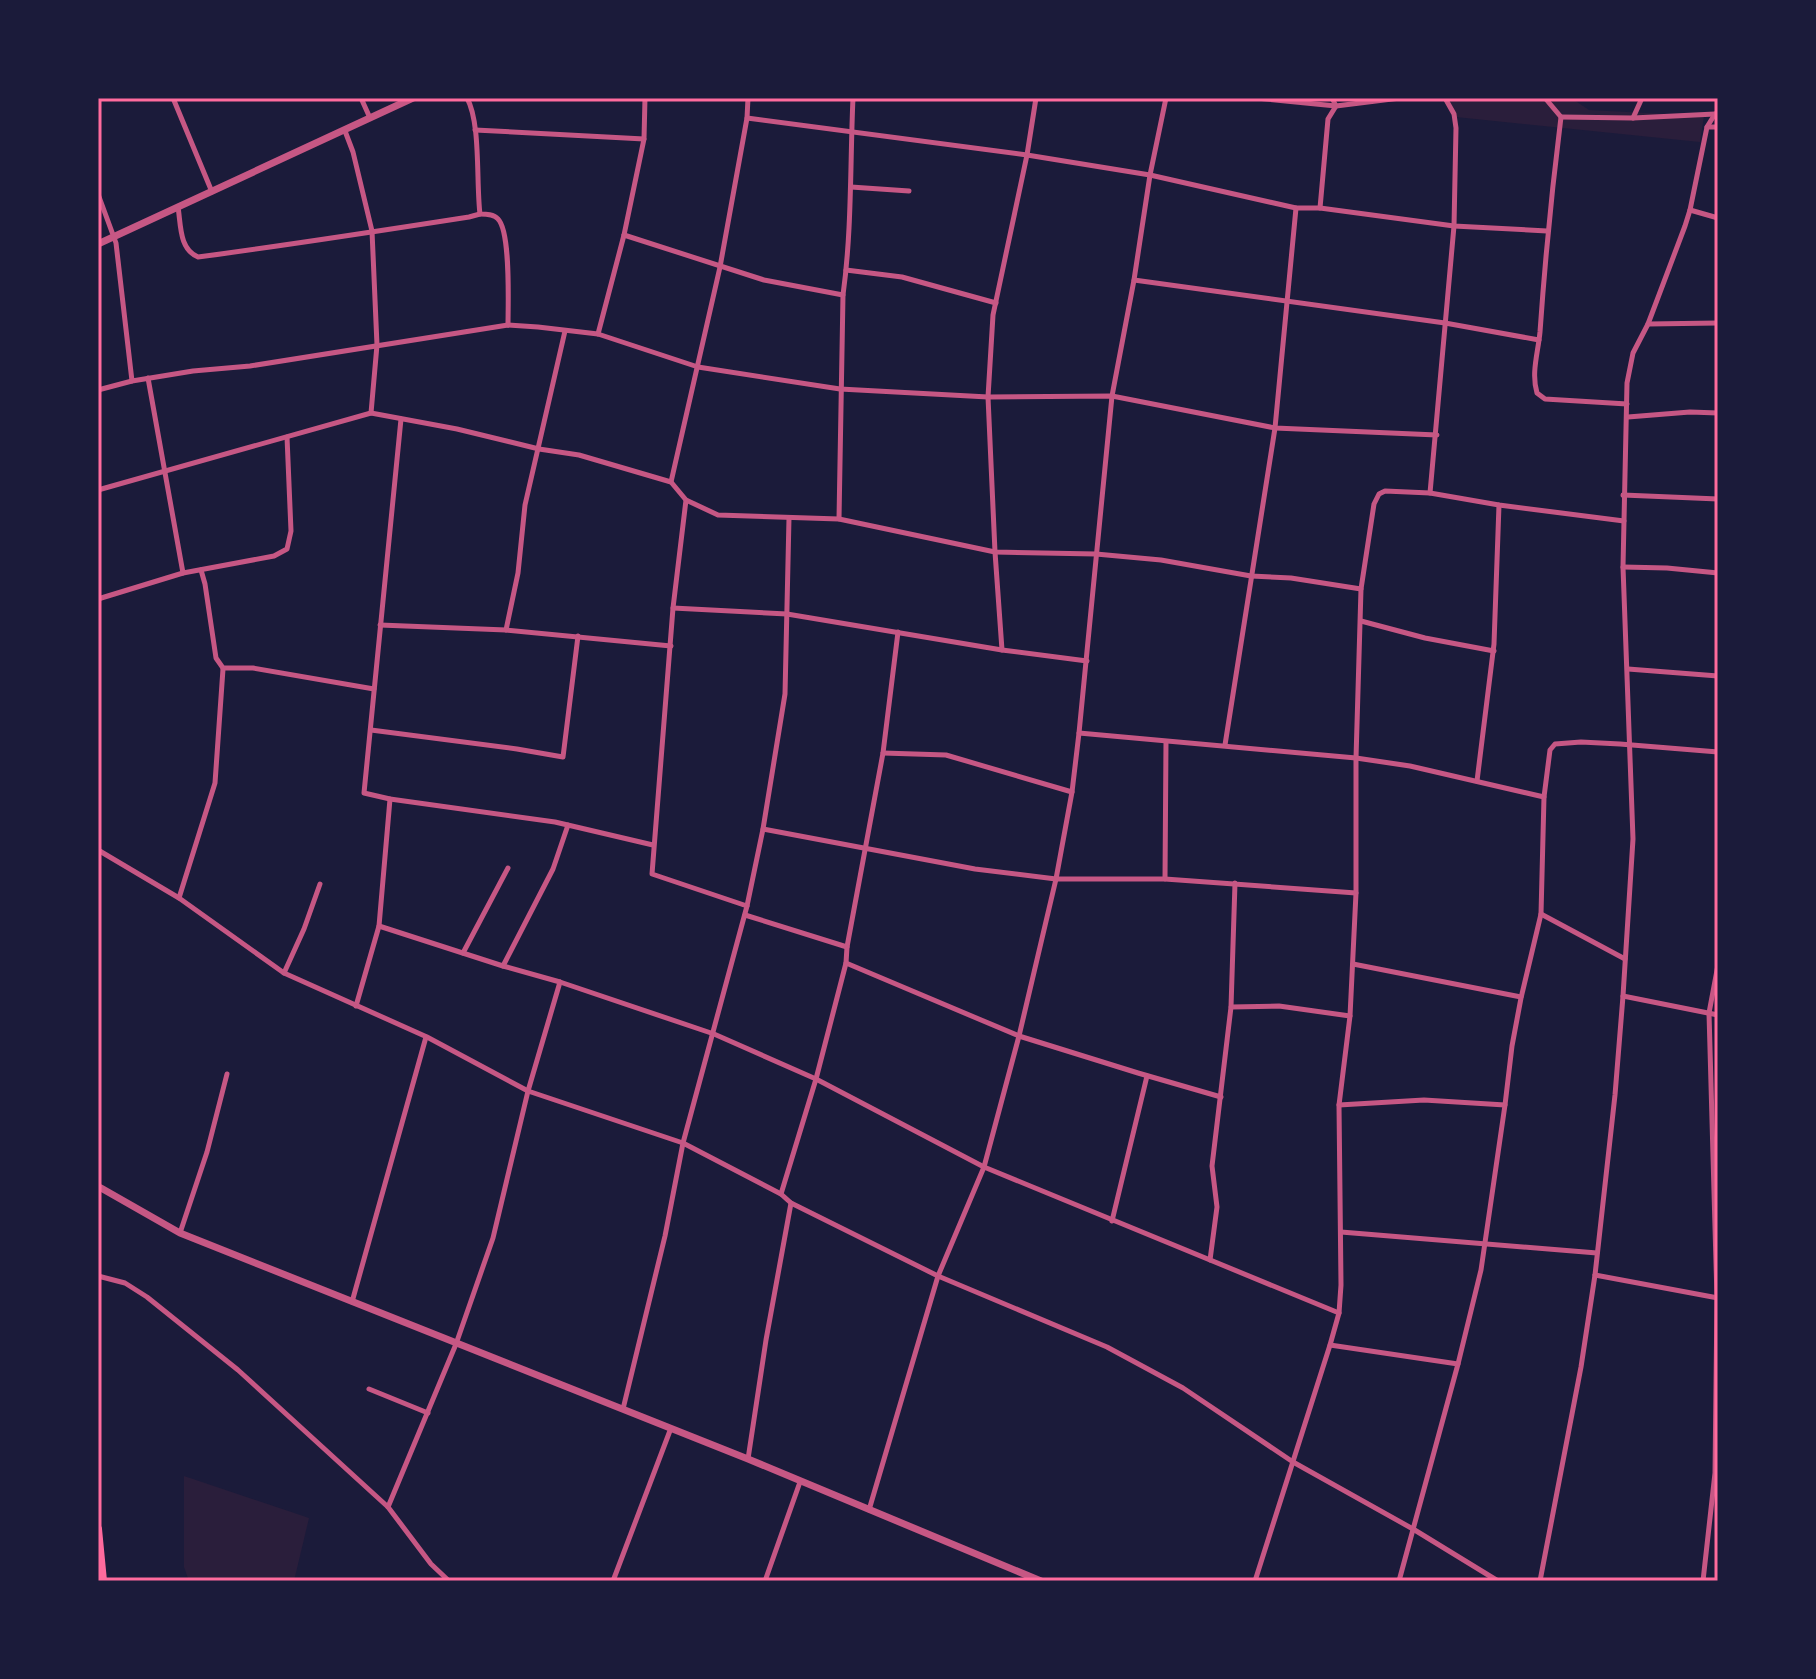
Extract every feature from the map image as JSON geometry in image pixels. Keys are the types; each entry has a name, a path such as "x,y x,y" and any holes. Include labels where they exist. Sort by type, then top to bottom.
{"main road":[{"path":"98,1529 103,1581"}],"street":[{"path":"173,98 212,192"},
{"path":"361,98 370,118"},
{"path":"98,244 413,98"},
{"path":"467,98 475,130 480,214"},
{"path":"598,334 624,235 644,139 645,98"},
{"path":"671,482 720,267 748,98"},
{"path":"839,519 843,295 851,187 853,98"},
{"path":"1002,650 988,397 993,315 1036,98"},
{"path":"869,1510 938,1276 984,1167 1056,879 1079,733 1112,396 1166,98"},
{"path":"1256,98 1336,106 1400,98"},
{"path":"1332,98 1336,106"},
{"path":"1430,493 1454,226 1456,128 1454,114 1445,98"},
{"path":"1545,98 1561,117 1533,381 1537,393 1545,399 1627,404"},
{"path":"1633,118 1642,98"},
{"path":"1320,208 1328,119 1336,106"},
{"path":"1561,117 1633,118 1716,113"},
{"path":"1540,1581 1581,1367 1595,1275 1623,996 1633,839 1623,567 1627,383 1633,353 1648,324 1690,210 1707,127 1716,113"},
{"path":"747,118 1027,155 1150,175 1296,208 1320,208 1454,226 1547,231"},
{"path":"1707,127 1718,127"},
{"path":"475,130 644,139"},
{"path":"345,131 372,231 377,345 371,413"},
{"path":"851,187 909,191"},
{"path":"98,194 114,236 132,381"},
{"path":"178,207 184,245 198,257 480,214 494,215 502,226 508,264 508,325"},
{"path":"1225,745 1275,428 1296,208"},
{"path":"1690,210 1718,218"},
{"path":"624,235 764,280 843,295"},
{"path":"846,270 902,277 996,303"},
{"path":"1134,280 1445,323 1539,340"},
{"path":"1648,324 1718,323"},
{"path":"98,390 148,378 250,366 508,325 598,334 698,367 840,389 988,397 1112,396 1275,428 1437,435"},
{"path":"506,630 518,573 525,505 565,331"},
{"path":"148,378 183,573"},
{"path":"98,490 371,413 579,455 671,482 686,500 718,515 839,519 995,552 1096,554 1161,560 1251,576 1291,578 1361,589"},
{"path":"1628,417 1718,413"},
{"path":"401,419 364,793 555,822 653,845"},
{"path":"98,599 183,573 274,556 287,549 291,531 287,437"},
{"path":"1255,1581 1339,1313 1339,1105 1353,964 1361,589 1374,504 1379,494 1385,491 1430,493 1624,521"},
{"path":"1623,495 1718,499"},
{"path":"686,500 673,608 652,874 747,906"},
{"path":"1477,781 1494,651 1499,505"},
{"path":"623,1409 665,1236 683,1143 745,915 763,829 785,694 789,518"},
{"path":"1623,567 1718,573"},
{"path":"179,898 215,783 223,668 216,658 201,570"},
{"path":"673,608 787,614 1087,661"},
{"path":"1361,621 1425,638 1494,651"},
{"path":"380,625 506,630 671,646"},
{"path":"781,1194 816,1079 846,963 883,753 898,632"},
{"path":"371,730 563,757 578,636"},
{"path":"223,668 253,668 374,689"},
{"path":"1628,669 1718,676"},
{"path":"1079,733 1356,758 1410,766 1544,797"},
{"path":"1165,879 1166,742"},
{"path":"1399,1581 1481,1270 1512,1046 1541,914 1544,797 1550,750 1555,744 1581,742 1718,752"},
{"path":"883,753 946,755 1072,792"},
{"path":"356,1006 379,926 390,799"},
{"path":"503,966 553,869 568,825"},
{"path":"763,829 975,869 1056,879 1165,879 1356,893"},
{"path":"98,850 179,898 284,973 427,1037 528,1091 683,1143 781,1194 791,1203 938,1276 1107,1347 1183,1388 1293,1462 1498,1581"},
{"path":"463,953 508,868"},
{"path":"1210,1260 1217,1207 1212,1166 1231,1007 1235,883"},
{"path":"284,973 320,884"},
{"path":"1541,914 1625,959"},
{"path":"745,915 847,947"},
{"path":"379,926 714,1034 816,1079 984,1167 1339,1313"},
{"path":"846,963 1019,1036 1221,1097"},
{"path":"1353,964 1521,998"},
{"path":"1703,1581 1715,1473 1717,1298 1709,1013 1718,965"},
{"path":"388,1507 456,1344 493,1238 528,1091 560,982"},
{"path":"1623,996 1718,1015"},
{"path":"1231,1007 1279,1006 1350,1016"},
{"path":"352,1302 427,1037"},
{"path":"180,1233 207,1152 227,1074"},
{"path":"1112,1221 1147,1076"},
{"path":"1339,1105 1424,1100 1505,1105"},
{"path":"99,1186 180,1233 748,1459 1041,1581"},
{"path":"748,1459 791,1203"},
{"path":"1341,1232 1597,1253"},
{"path":"1595,1275 1717,1298"},
{"path":"98,1276 125,1283 147,1297 238,1370 388,1507 431,1564 449,1581"},
{"path":"1330,1345 1458,1364"},
{"path":"369,1389 428,1413"},
{"path":"613,1581 671,1428"},
{"path":"765,1581 800,1482"}],"shaded area":[{"path":"1442,98 1571,98 1589,110 1704,116 1700,142 1456,117"},
{"path":"184,1476 309,1518 294,1581 189,1581 184,1567"}]}
